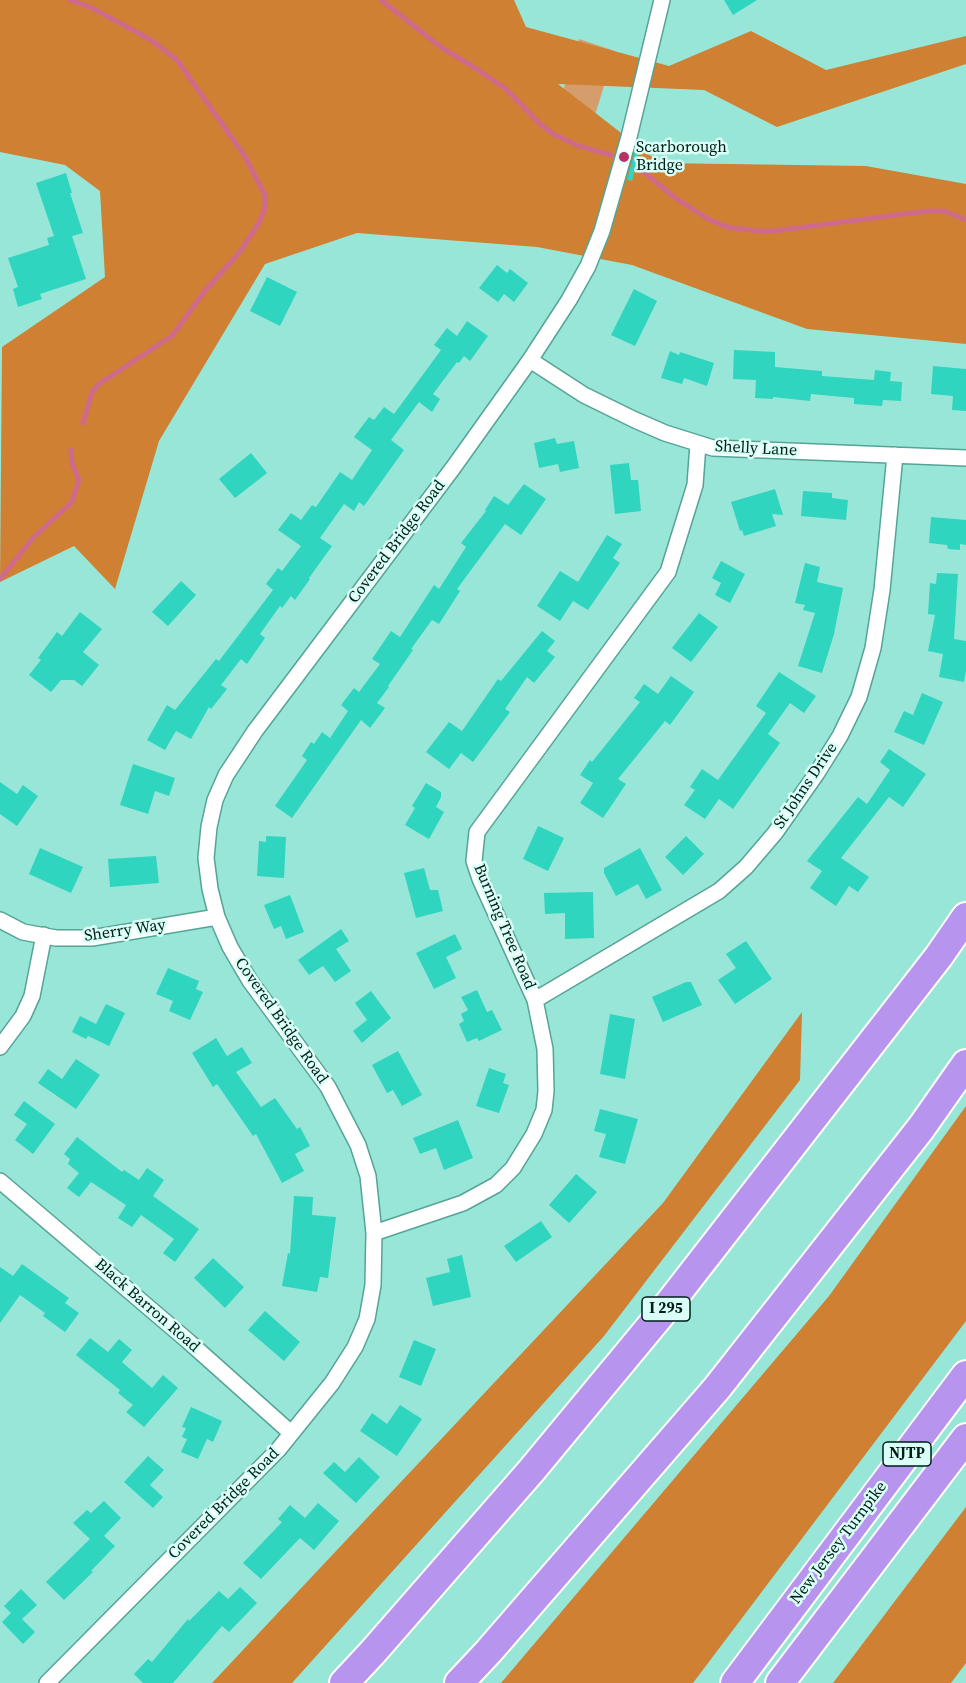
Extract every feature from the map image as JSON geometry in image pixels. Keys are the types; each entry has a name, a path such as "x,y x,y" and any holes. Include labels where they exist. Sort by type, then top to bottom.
{"highway":[{"name":"I 295","path":"344,1683 523,1480 662,1314 939,956 966,917"},
{"path":"459,1683 489,1652 717,1388 921,1128 966,1064"},
{"name":"New Jersey Turnpike","path":"735,1683 966,1375"},
{"name":"NJTP","path":"780,1683 966,1438"}],"street":[{"name":"Covered Bridge Road","path":"47,1683 278,1450 332,1383 355,1347 367,1318 373,1285 374,1233 368,1176 358,1145 328,1087 250,981 230,947 217,917 210,889 206,858 208,827 215,800 226,775 255,730 453,468 530,360 588,266 602,231 618,177 662,0"},
{"name":"Shelly Lane","path":"530,360 584,395 604,405 665,433 713,448 966,458"},
{"name":"Burning Tree Road","path":"374,1233 463,1203 496,1185 513,1168 534,1134 544,1110 545,1049 535,1000 480,879 474,861 477,832 668,572 695,485 698,444"},
{"name":"St Johns Drive","path":"535,1000 719,891 746,867 775,833 817,773 840,736 859,697 873,648 882,590 895,454"},
{"name":"Sherry Way","path":"0,920 23,932 56,938 92,938 217,917"},
{"path":"0,1047 23,1016 32,996 44,935"},
{"name":"Black Barron Road","path":"0,1181 188,1341 291,1433"}],"shaded area":[{"path":"0,0 514,0 526,27 669,66 751,31 826,70 966,36 966,64 777,127 704,90 558,84 660,163 866,166 966,184 966,344 807,329 632,265 537,247 357,233 265,264 159,441 115,589 74,546 0,582 2,347 105,277 100,191 65,165 0,152"},
{"path":"579,39 615,51 594,118 558,107"},
{"path":"802,1012 800,1080 604,1336 292,1683 212,1683 663,1203"},
{"path":"966,1106 966,1321 693,1683 501,1683 829,1296"},
{"path":"966,1507 966,1663 951,1683 833,1683"}],"building":[{"path":"724,0 757,0 733,15"},
{"path":"638,140 642,141 632,181 627,180"},
{"path":"66,173 83,233 72,236 86,279 40,294 42,299 18,307 13,289 18,287 8,258 49,245 47,238 54,236 36,183"},
{"path":"497,265 507,273 510,269 528,283 514,302 504,294 498,302 479,288"},
{"path":"267,277 297,292 280,326 250,311"},
{"path":"634,289 657,301 635,346 611,335"},
{"path":"467,321 488,336 470,361 464,356 459,363 457,362 433,394 440,399 432,412 419,402 391,440 404,450 364,506 359,502 354,511 344,504 320,538 332,546 295,600 291,596 282,608 280,606 260,634 265,638 247,664 241,659 221,685 227,689 211,709 209,707 191,739 176,731 165,750 147,740 167,705 175,710 216,659 219,661 273,590 266,584 278,568 282,571 301,546 278,530 291,513 301,520 312,505 316,507 340,472 352,480 372,450 354,437 369,417 374,420 384,407 394,414 441,350 434,345 447,328 457,336"},
{"path":"734,350 775,352 775,367 822,371 822,376 874,380 875,370 891,372 890,381 902,382 901,401 883,400 882,406 854,404 854,398 811,394 810,401 773,397 773,399 755,398 756,380 733,379"},
{"path":"670,351 714,363 707,386 684,378 682,384 661,378"},
{"path":"933,366 966,369 966,411 952,410 953,396 931,394"},
{"path":"555,438 557,444 574,441 579,468 560,472 558,464 539,468 534,443"},
{"path":"251,453 267,473 235,498 219,479"},
{"path":"629,463 631,480 638,480 641,511 615,514 610,465"},
{"path":"524,484 546,499 521,535 505,524 457,589 460,591 439,624 432,620 411,649 413,650 377,703 385,708 370,728 361,720 292,818 275,806 307,760 302,756 311,742 314,744 322,732 330,738 348,711 341,705 354,688 359,692 380,664 372,659 391,631 400,637 434,585 439,589 466,547 461,543 486,511 494,496 508,505"},
{"path":"775,489 783,515 772,514 776,526 744,536 742,530 740,531 731,502"},
{"path":"803,491 832,493 832,498 848,500 846,520 801,516"},
{"path":"931,517 966,520 966,545 960,544 960,550 948,549 947,545 929,543"},
{"path":"607,535 622,544 613,558 620,563 588,610 573,601 560,621 537,606 560,571 578,582"},
{"path":"721,561 745,574 730,603 715,595 721,583 712,578"},
{"path":"805,563 820,567 817,582 843,588 834,634 822,673 798,666 815,613 803,610 805,605 795,603"},
{"path":"937,573 958,574 954,639 966,641 964,682 939,677 943,654 928,651 935,615 928,614 930,583 936,584"},
{"path":"181,581 196,595 168,626 152,612"},
{"path":"80,612 102,629 83,652 99,665 82,686 74,680 61,680 51,692 29,675 41,660 38,658 57,632 62,636"},
{"path":"699,613 718,627 691,662 672,648"},
{"path":"542,631 555,641 547,651 555,657 534,683 527,677 505,709 510,712 473,762 461,753 449,769 426,752 449,722 462,731 498,679 501,681"},
{"path":"779,672 816,696 804,713 790,703 768,734 780,743 733,809 719,799 705,819 684,805 695,790 690,787 702,769 718,780 766,713 756,706"},
{"path":"671,676 694,692 670,725 665,721 618,779 626,784 603,818 580,803 593,783 580,775 640,702 634,698 644,684 658,694"},
{"path":"922,693 943,702 924,745 894,732 904,711 913,715"},
{"path":"889,749 926,774 903,807 889,797 841,858 869,877 858,892 849,886 836,906 810,888 822,871 807,861 858,797 867,804 890,770 880,762"},
{"path":"133,764 175,778 169,796 155,791 148,814 120,805"},
{"path":"0,782 17,794 23,785 38,796 17,826 0,814"},
{"path":"426,783 441,792 436,807 444,812 429,839 405,825 415,808 412,806"},
{"path":"538,826 564,838 548,871 523,859"},
{"path":"266,836 286,837 284,878 257,876 259,841 266,842"},
{"path":"686,836 704,854 683,875 665,857"},
{"path":"40,848 83,867 71,893 29,874"},
{"path":"640,848 662,890 646,899 638,884 616,896 604,873 604,868"},
{"path":"156,856 159,883 110,887 108,859"},
{"path":"424,868 430,890 438,890 443,911 416,918 404,873"},
{"path":"593,892 594,938 565,939 565,913 545,914 544,893"},
{"path":"290,895 304,932 286,939 281,926 274,929 264,905"},
{"path":"341,929 349,941 336,949 351,971 335,982 323,966 309,975 298,960"},
{"path":"455,934 462,949 446,957 456,978 434,989 416,953"},
{"path":"746,941 772,979 735,1004 718,980 736,968 726,954"},
{"path":"168,968 199,981 196,989 203,992 190,1020 169,1011 173,1001 156,994"},
{"path":"691,982 702,1005 663,1022 652,997"},
{"path":"477,990 487,1012 492,1010 502,1030 479,1041 477,1038 467,1042 459,1024 464,1021 461,1014 468,1010 461,997"},
{"path":"371,991 391,1018 362,1043 353,1031 367,1020 355,1003"},
{"path":"106,1004 125,1013 109,1046 88,1036 86,1039 72,1032 80,1016 96,1024"},
{"path":"610,1014 635,1019 625,1079 600,1074"},
{"path":"216,1038 227,1056 242,1047 252,1063 236,1072 261,1107 275,1098 297,1129 300,1127 310,1146 295,1154 304,1171 282,1183 256,1134 253,1136 217,1084 213,1087 192,1053"},
{"path":"398,1051 422,1095 402,1106 393,1090 387,1093 372,1065"},
{"path":"76,1059 100,1075 76,1109 38,1083 48,1069 62,1079"},
{"path":"489,1068 506,1074 503,1083 509,1085 499,1113 476,1106"},
{"path":"24,1101 55,1124 33,1154 15,1140 27,1124 14,1115"},
{"path":"600,1109 638,1119 625,1164 599,1157 606,1134 594,1131"},
{"path":"458,1120 473,1158 444,1170 436,1148 420,1154 413,1138"},
{"path":"77,1137 122,1172 124,1170 139,1180 147,1168 164,1180 153,1196 199,1229 175,1262 163,1253 174,1239 141,1215 132,1227 118,1218 126,1205 91,1182 79,1197 67,1188 79,1173 68,1164 70,1159 64,1154"},
{"path":"576,1174 597,1192 569,1223 549,1205"},
{"path":"294,1196 313,1197 312,1215 336,1217 328,1278 320,1277 317,1292 282,1286 288,1253 290,1254"},
{"path":"541,1221 552,1237 516,1262 504,1246"},
{"path":"462,1255 471,1297 433,1306 426,1278 450,1272 447,1259"},
{"path":"213,1258 244,1287 225,1308 194,1278"},
{"path":"22,1264 69,1298 65,1303 79,1313 65,1332 43,1316 45,1313 20,1295 0,1323 0,1267 13,1276"},
{"path":"265,1311 300,1342 284,1361 248,1330"},
{"path":"90,1338 108,1352 119,1339 132,1350 122,1362 152,1388 163,1375 178,1388 144,1427 126,1412 133,1405 118,1393 120,1390 76,1355"},
{"path":"414,1340 436,1349 421,1386 399,1377"},
{"path":"400,1405 422,1419 397,1456 360,1431 372,1413 387,1424"},
{"path":"191,1407 222,1421 213,1442 207,1439 198,1459 181,1452 187,1439 182,1437 186,1428 182,1427"},
{"path":"148,1456 164,1470 150,1485 163,1497 153,1508 124,1482"},
{"path":"359,1457 380,1477 356,1503 323,1473 334,1462 345,1472"},
{"path":"104,1501 121,1518 104,1536 115,1546 91,1571 93,1572 64,1600 46,1582 90,1539 73,1523 87,1510 91,1513"},
{"path":"318,1503 339,1521 314,1550 300,1538 261,1579 243,1563 282,1522 278,1519 290,1505 305,1518"},
{"path":"240,1587 257,1603 229,1632 222,1626 173,1683 143,1683 134,1674 148,1659 152,1662 188,1619 189,1621 219,1591 228,1599"},
{"path":"21,1589 37,1605 22,1619 35,1632 23,1644 2,1622 11,1613 4,1606"}],"waterway":[{"path":"70,0 92,8 151,40 177,60 244,155 265,195 265,208 259,223 239,253 204,292 172,336 99,384 92,392 83,423"},
{"path":"381,0 442,48 506,89 553,134 579,146 611,155"},
{"path":"636,163 641,170 674,197 708,219 727,227 774,231 927,211 944,211 966,220"},
{"path":"0,579 33,538 72,502 79,480 72,463 71,450"}],"place":[{"name":"Scarborough Bridge","path":"624,157"}]}
